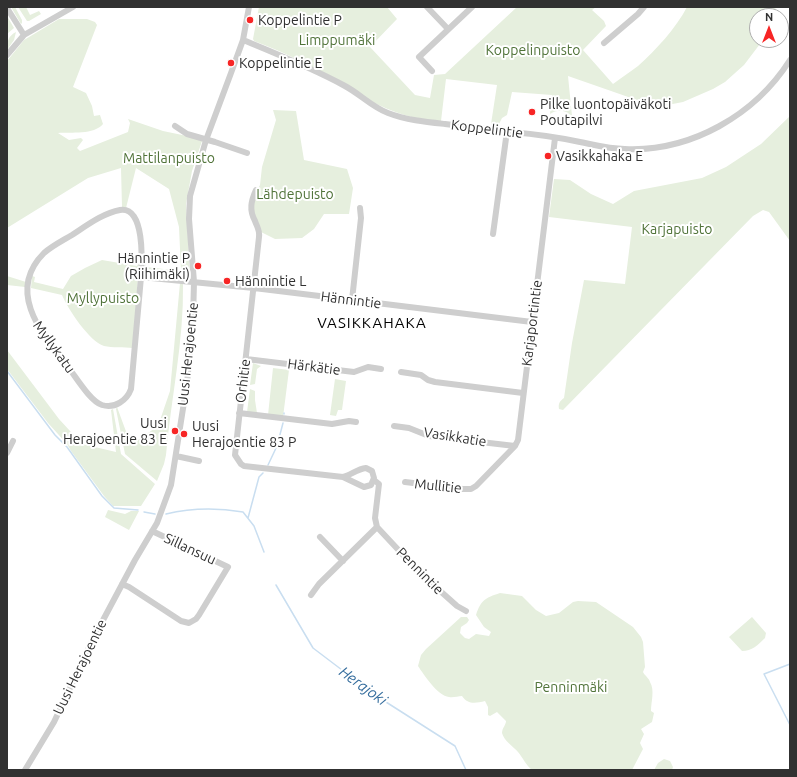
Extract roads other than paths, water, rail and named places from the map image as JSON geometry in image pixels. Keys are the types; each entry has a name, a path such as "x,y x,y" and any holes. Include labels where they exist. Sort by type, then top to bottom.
{"street":[{"path":"7,55 24,35 72,7"},
{"name":"Uusi Herajoentie","path":"25,770 54,722 93,639 152,531 166,500 176,456 187,383 193,320 194,282 189,209 194,179 206,140 243,40 249,7"},
{"path":"427,7 448,29"},
{"path":"432,71 419,57 472,7"},
{"path":"604,43 644,7"},
{"path":"7,8 24,35"},
{"name":"Koppelintie","path":"243,40 292,60 332,79 387,113 425,122 508,131 626,149 663,146 692,139 725,123 756,100 770,87 790,60"},
{"path":"176,126 187,134 247,153"},
{"path":"493,234 508,131"},
{"name":"Karjaportintie","path":"516,446 524,393 554,138"},
{"name":"Orhitie","path":"256,190 252,199 251,208 254,219 260,231 235,452 237,458 241,464 249,467 343,477 364,487 370,486 374,480"},
{"path":"352,300 361,218 360,208"},
{"name":"Myllykatu","path":"122,210 133,214 138,223 142,262 141,277 130,388 125,398 118,404 110,406 102,405 92,398 36,323 28,302 29,280 38,259 49,249 99,219 113,212 122,210"},
{"path":"141,277 194,282"},
{"name":"Hännintie","path":"194,282 532,322"},
{"name":"Härkätie","path":"246,359 354,372 368,367 381,369"},
{"path":"401,372 421,375 428,380 435,382 524,393"},
{"path":"240,413 332,424 349,421 356,422"},
{"name":"Vasikkatie","path":"394,426 409,428 429,436 516,446"},
{"path":"7,453 12,441"},
{"name":"Mullitie","path":"405,482 471,489 476,486 516,446"},
{"path":"176,456 199,461"},
{"path":"311,595 377,527 375,518 379,484 374,480 374,474 372,471 366,468 360,469 349,476 343,477"},
{"name":"Pennintie","path":"377,527 419,572 457,606 466,611"},
{"name":"Sillansuu","path":"122,584 181,621 189,623 196,619 199,615 228,567 152,531"},
{"path":"320,537 343,561"}],"waterway":[{"name":"Herajoki","path":"7,371 55,435 67,447 102,496 114,508 138,510"},
{"path":"268,465 277,446 283,423"},
{"path":"248,518 259,477 263,473"},
{"name":"Herajoki","path":"166,514 205,509 243,512 254,526 264,552"},
{"name":"Herajoki","path":"144,512 155,514"},
{"name":"Herajoki","path":"276,585 313,648 375,695 455,746 466,770"},
{"path":"790,664 764,674 790,725"}],"place":[{"name":"Koppelintie P","path":"250,20"},
{"name":"Koppelintie E","path":"231,63"},
{"name":"Pilke luontopäiväkoti Poutapilvi","path":"532,112"},
{"name":"Vasikkahaka E","path":"548,156"},
{"name":"Hännintie P (Riihimäki)","path":"198,266"},
{"name":"Hännintie L","path":"227,281"},
{"name":"Uusi Herajoentie 83 E","path":"175,431"},
{"name":"Uusi Herajoentie 83 P","path":"184,434"}],"district":[{"name":"VASIKKAHAKA","path":"372,323"}],"park label":[{"name":"Limppumäki","path":"337,40"},
{"name":"Koppelinpuisto","path":"533,50"},
{"name":"Mattilanpuisto","path":"169,158"},
{"name":"Lähdepuisto","path":"295,194"},
{"name":"Karjapuisto","path":"677,229"},
{"name":"Myllypuisto","path":"103,298"},
{"name":"Penninmäki","path":"571,687"}]}
